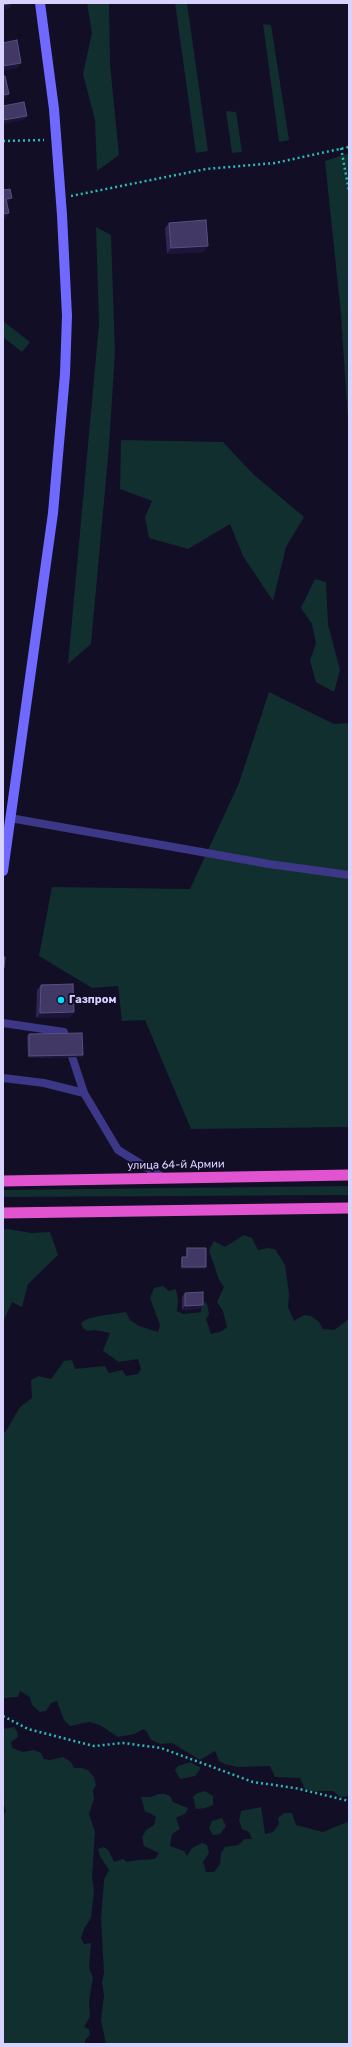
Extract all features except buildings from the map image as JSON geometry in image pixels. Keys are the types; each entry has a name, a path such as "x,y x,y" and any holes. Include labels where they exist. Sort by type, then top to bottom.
{"highway":[{"name":"улица 64-й Армии","path":"3,1181 349,1175"},
{"path":"3,1213 349,1208"}],"main road":[{"path":"3,871 53,513 66,374 67,316 61,198 56,140 40,3"}],"lane":[{"path":"10,818 269,864 349,875"},
{"path":"3,1023 64,1032 84,1093 118,1150 164,1178"},
{"path":"3,1078 44,1083 84,1093"}],"path":[{"path":"3,141 56,140"},
{"path":"61,198 206,169 275,163 349,147"},
{"path":"341,148 349,191"},
{"path":"3,1716 28,1729 94,1746 123,1743 161,1748 253,1782 295,1788 349,1801"}],"green space":[{"path":"87,3 109,3 110,64 119,155 97,171 95,120 83,74 92,33"},
{"path":"175,3 187,3 208,151 196,153"},
{"path":"263,24 271,25 289,140 279,142"},
{"path":"226,111 236,112 242,152 232,153"},
{"path":"349,153 349,437 341,314 325,161"},
{"path":"96,227 111,235 115,353 109,446 91,644 68,664 99,324"},
{"path":"3,321 30,342 22,352 3,337"},
{"path":"121,440 223,442 253,474 304,517 286,547 273,601 243,556 230,524 188,549 149,538 145,517 152,501 120,489"},
{"path":"315,579 326,582 328,624 340,670 334,692 316,682 310,661 316,643 312,624 301,608"},
{"path":"269,692 334,724 349,723 349,1127 191,1129 145,1020 122,1021 118,986 92,988 39,956 52,887 190,889 239,783"},
{"path":"349,1186 349,1195 3,1197 3,1190"},
{"path":"7,1229 31,1233 50,1232 58,1255 28,1284 22,1307 12,1302 3,1322 3,1230"},
{"path":"244,1235 252,1238 258,1250 268,1248 275,1249 285,1265 289,1293 288,1307 294,1321 304,1315 311,1316 319,1322 323,1329 334,1330 349,1319 349,1796 340,1797 333,1791 313,1791 305,1789 300,1778 275,1777 270,1766 237,1767 225,1764 219,1761 215,1751 200,1760 172,1743 161,1744 151,1740 144,1729 134,1734 118,1737 100,1725 89,1722 70,1726 64,1720 57,1701 51,1703 46,1711 40,1712 32,1705 30,1697 20,1691 18,1697 3,1698 3,1433 6,1431 20,1407 32,1398 31,1380 39,1376 51,1379 64,1361 72,1360 75,1369 105,1366 109,1373 122,1370 126,1376 138,1374 141,1369 138,1359 119,1362 103,1351 110,1333 95,1330 87,1331 83,1328 81,1323 87,1319 126,1312 130,1320 139,1326 158,1332 160,1325 150,1298 154,1288 163,1286 169,1291 176,1289 178,1300 177,1311 183,1314 201,1312 202,1300 207,1304 209,1314 206,1319 211,1334 222,1331 227,1327 223,1311 217,1302 224,1287 219,1280 209,1250 214,1241 225,1247"},
{"path":"14,1727 17,1731 18,1737 11,1742 12,1748 23,1752 34,1750 41,1753 44,1759 50,1760 63,1757 71,1762 74,1768 88,1770 94,1777 96,1785 93,1790 94,1799 89,1814 95,1832 92,1877 94,1891 91,1918 84,1929 81,1938 84,1944 91,1943 89,1967 93,1978 89,2001 90,2017 84,2027 89,2029 90,2035 85,2040 85,2044 3,2044 3,1813 6,1812 3,1801 3,1729"},
{"path":"190,1762 201,1768 195,1776 180,1779 175,1770 178,1766"},
{"path":"205,1791 213,1796 213,1805 196,1809 193,1797 197,1793"},
{"path":"159,1794 170,1796 173,1802 188,1808 186,1813 176,1818 180,1829 172,1834 170,1846 184,1851 187,1856 192,1848 202,1843 207,1845 209,1853 203,1862 206,1872 214,1872 220,1864 221,1853 225,1847 238,1845 245,1839 252,1839 249,1832 242,1829 239,1821 241,1811 261,1807 265,1834 273,1832 279,1824 278,1818 284,1813 292,1813 296,1825 323,1832 347,1822 349,1819 349,2044 106,2044 101,2020 104,1995 102,1982 104,1973 101,1919 104,1880 109,1870 100,1856 98,1849 104,1847 109,1851 114,1862 123,1859 127,1862 155,1859 159,1853 144,1846 142,1837 146,1830 154,1825 156,1817 145,1812 141,1797 151,1797"},
{"path":"222,1818 226,1826 220,1834 213,1835 209,1828 212,1821"}],"place":[{"name":"Газпром","path":"61,1000"}]}
